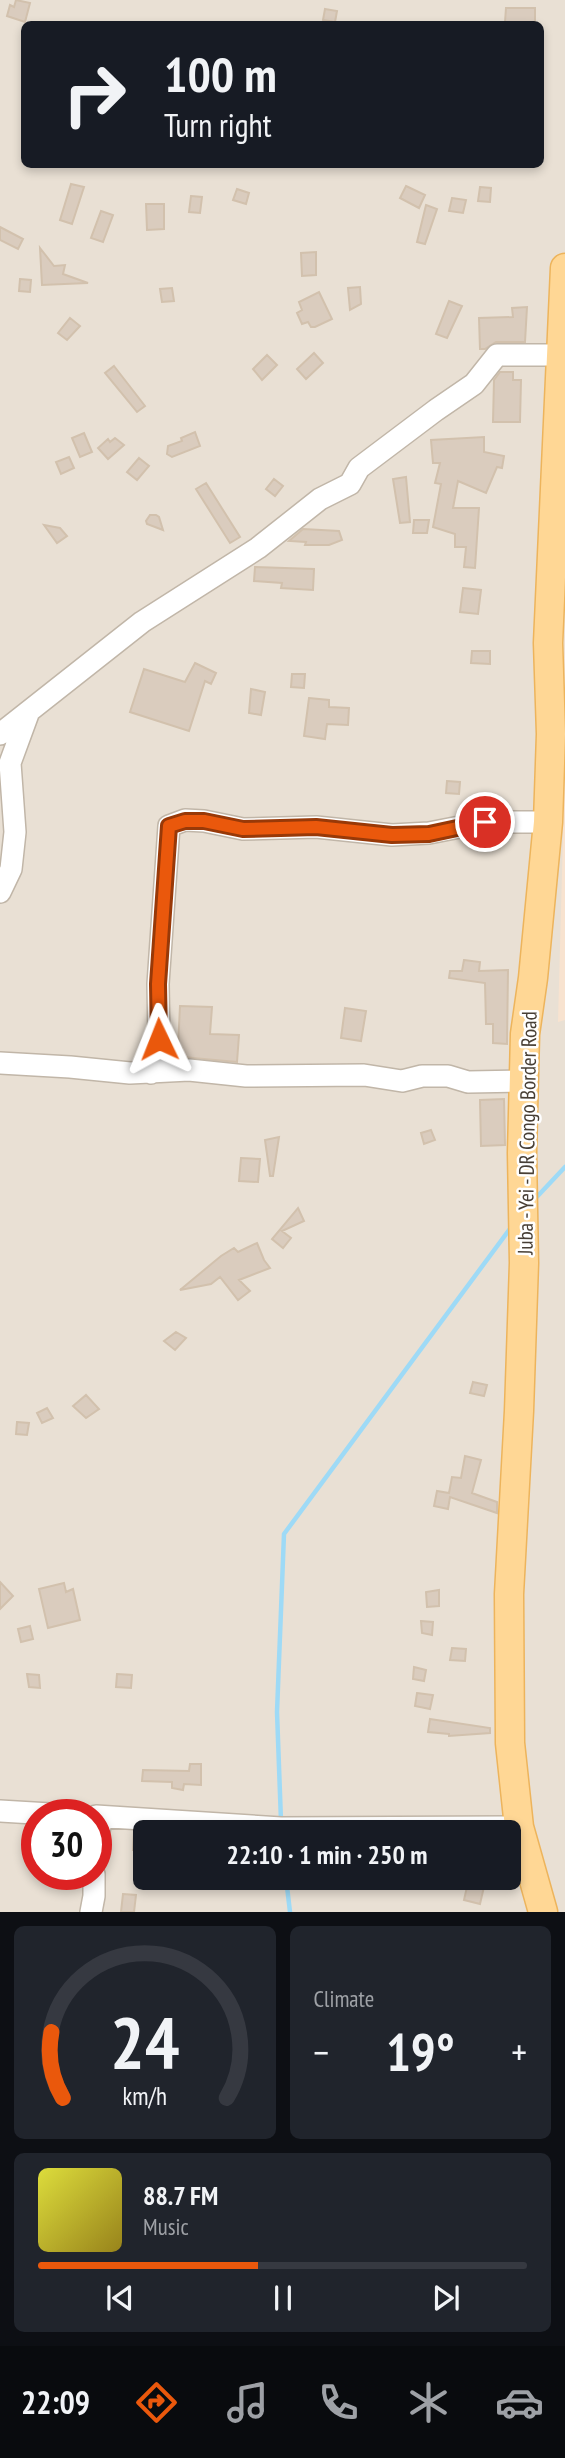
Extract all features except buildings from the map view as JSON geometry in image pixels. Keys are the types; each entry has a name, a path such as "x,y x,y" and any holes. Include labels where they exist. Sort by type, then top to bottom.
{"main road":[{"name":"Juba - Yei - DR Congo Border Road","path":"518,1820 510,1743 509,1594 524,1263 522,1153 525,1034 548,822 551,734 548,643 565,268"},
{"name":"Juba - Yei - DR Congo Border Road","path":"521,1834 543,1912"}],"street":[{"path":"0,734 142,622 258,548 320,499 350,484 359,468 474,384 498,355 561,355"},
{"path":"0,892 11,869 15,832 10,763 28,714"},
{"path":"151,1073 159,1039 158,984 169,826 185,821 204,821 243,829 316,827 392,835 429,834 485,822 548,822"},
{"path":"0,1063 120,1072 189,1070 246,1076 364,1075 402,1081 422,1076 448,1076 468,1082 524,1081"},
{"path":"0,1811 21,1812"},
{"path":"112,1818 149,1820"},
{"path":"91,1912 94,1890"}],"shaded area":[{"path":"0,0 565,0 565,1912 0,1912"},
{"path":"565,583 565,1020 558,1022 563,836"}],"waterway":[{"path":"533,1201 565,1167"},
{"path":"281,1820 277,1712 284,1534 512,1226"},
{"path":"287,1890 290,1912"}],"route":[{"path":"159,1039 158,984 169,826 185,821 204,821 243,829 316,827 392,835 429,834 485,822"}]}
